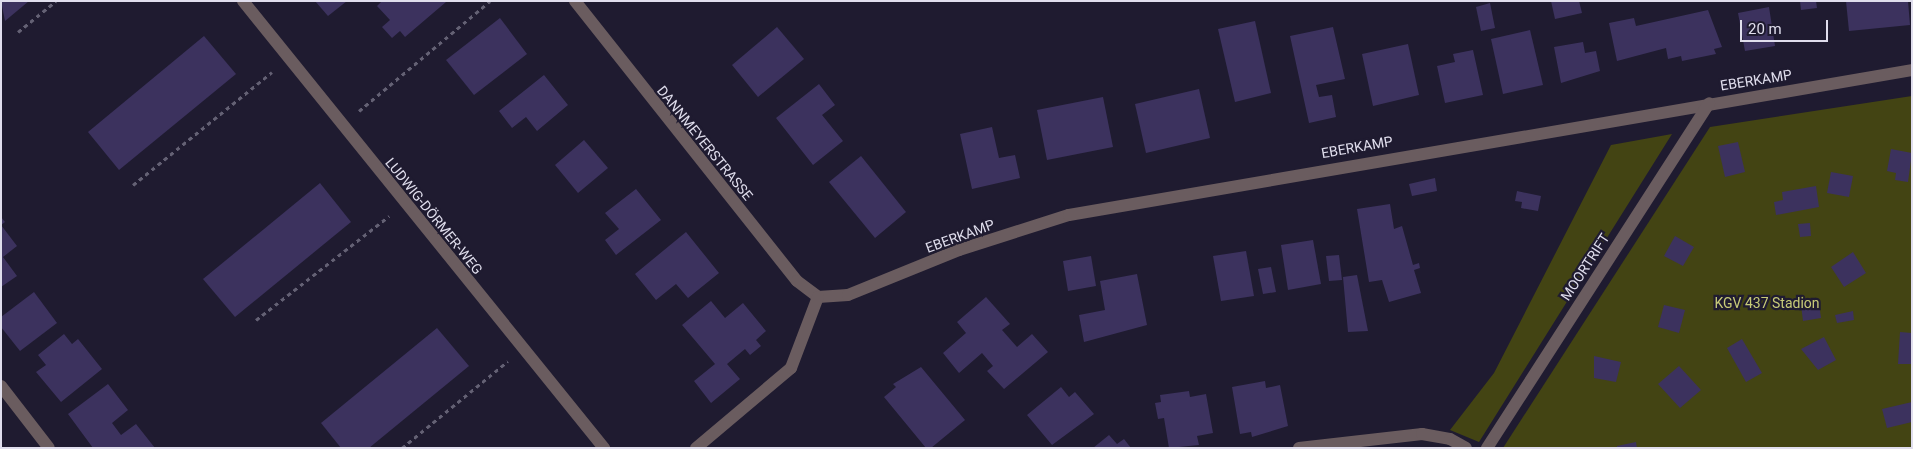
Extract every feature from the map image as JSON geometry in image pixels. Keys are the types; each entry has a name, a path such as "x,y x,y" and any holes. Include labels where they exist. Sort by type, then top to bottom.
{"street":[{"name":"LUDWIG-DÖRMER-WEG","path":"243,1 341,125 604,448"},
{"name":"DANNMEYERSTRASSE","path":"575,1 797,282 818,297"},
{"name":"EBERKAMP","path":"818,297 848,295 959,250 1070,215 1709,102 1912,70"},
{"name":"MOORTRIFT","path":"1487,448 1709,102"},
{"path":"696,448 791,368 818,297"},
{"path":"1,386 49,448"},
{"path":"1299,448 1422,434 1450,439 1466,448"}],"path":[{"path":"18,32 56,1"},
{"path":"341,125 490,1"},
{"path":"133,185 288,59"},
{"path":"256,320 404,203"},
{"path":"402,448 523,349"}],"green space":[{"name":"KGV 437 Stadion","path":"1912,96 1912,448 1503,448 1710,127"},
{"path":"1672,134 1479,442 1450,430 1494,373 1611,145"}],"building":[{"path":"1,1 29,1 5,21"},
{"path":"315,1 347,1 328,16"},
{"path":"382,1 446,2 405,37 400,31 392,38 382,27 390,20 377,6"},
{"path":"1551,1 1579,1 1582,13 1555,19"},
{"path":"1800,1 1816,1 1817,8 1801,10"},
{"path":"1846,1 1908,1 1910,25 1849,31"},
{"path":"1490,3 1495,28 1481,31 1476,7"},
{"path":"1769,7 1775,46 1745,51 1738,13"},
{"path":"1708,10 1722,47 1714,49 1716,54 1682,61 1681,56 1668,59 1666,48 1617,61 1609,23 1634,18 1636,26"},
{"path":"500,18 527,54 474,95 446,60"},
{"path":"1255,21 1271,93 1235,102 1218,29"},
{"path":"777,27 804,59 758,97 732,65"},
{"path":"1333,27 1345,79 1316,85 1319,97 1332,95 1336,117 1309,123 1290,36"},
{"path":"1530,30 1543,85 1503,94 1491,39"},
{"path":"204,36 236,74 119,170 88,132"},
{"path":"1583,42 1585,53 1596,51 1600,71 1561,83 1554,47"},
{"path":"1408,44 1419,95 1373,106 1362,54"},
{"path":"1473,50 1483,95 1445,103 1437,66 1455,62 1453,54"},
{"path":"544,75 568,105 537,131 526,117 512,128 499,111"},
{"path":"819,84 835,105 822,115 843,141 813,165 776,118"},
{"path":"1199,89 1210,138 1146,153 1135,104"},
{"path":"1103,97 1113,147 1047,160 1037,110"},
{"path":"992,127 999,158 1015,155 1020,178 972,189 960,134"},
{"path":"584,140 608,168 578,193 555,165"},
{"path":"1738,142 1745,172 1725,177 1718,146"},
{"path":"1891,149 1912,153 1908,182 1895,180 1896,173 1887,171"},
{"path":"861,156 906,212 875,238 829,182"},
{"path":"1831,172 1853,176 1849,197 1827,193"},
{"path":"1435,178 1437,191 1412,196 1409,184"},
{"path":"320,183 351,222 235,317 203,279"},
{"path":"1816,186 1819,207 1776,215 1774,202 1783,200 1782,192"},
{"path":"636,189 661,220 616,255 605,240 619,229 605,213"},
{"path":"1517,191 1541,196 1538,211 1521,208 1522,202 1515,201"},
{"path":"1390,204 1394,229 1402,226 1413,265 1419,263 1420,268 1414,270 1421,293 1389,302 1382,280 1369,282 1357,209"},
{"path":"1,217 5,222 1,225"},
{"path":"1810,223 1811,236 1800,237 1798,224"},
{"path":"1,225 17,246 3,257 17,276 1,287"},
{"path":"686,232 719,273 688,298 676,284 656,300 635,274"},
{"path":"1675,236 1694,247 1683,266 1664,256"},
{"path":"1313,240 1321,284 1288,290 1281,245"},
{"path":"1246,251 1254,296 1221,301 1213,256"},
{"path":"1853,252 1866,273 1844,287 1831,267"},
{"path":"1339,255 1342,280 1329,281 1326,256"},
{"path":"1091,256 1096,286 1068,291 1063,261"},
{"path":"1271,267 1276,292 1263,294 1258,269"},
{"path":"1137,274 1147,325 1084,342 1079,315 1105,310 1100,281"},
{"path":"1357,275 1368,331 1348,332 1343,277"},
{"path":"34,292 57,323 20,351 1,327 1,317"},
{"path":"986,297 1010,324 1002,330 1017,347 1032,334 1048,352 1004,389 987,371 993,366 982,353 959,373 943,353 966,333 957,322"},
{"path":"711,301 725,318 743,303 766,331 756,340 761,346 750,355 745,349 727,364 740,379 711,403 694,381 715,364 682,325"},
{"path":"1819,303 1821,318 1803,321 1801,305"},
{"path":"1664,305 1685,310 1679,333 1658,327"},
{"path":"1853,311 1854,320 1837,323 1835,315"},
{"path":"437,328 469,366 369,448 341,448 321,423"},
{"path":"1900,332 1912,333 1912,364 1898,364"},
{"path":"64,334 72,344 78,339 102,369 61,402 36,372 46,365 38,355"},
{"path":"1824,337 1836,360 1818,370 1801,349"},
{"path":"1742,339 1762,373 1746,382 1727,348"},
{"path":"1594,356 1621,362 1616,382 1594,378"},
{"path":"1679,366 1701,390 1680,408 1658,384"},
{"path":"921,367 965,420 931,448 926,448 884,397 896,387 893,384"},
{"path":"1265,381 1266,388 1280,385 1288,426 1252,437 1251,432 1240,434 1232,387"},
{"path":"108,384 128,410 112,423 121,435 136,424 155,448 93,448 68,414"},
{"path":"1061,387 1069,397 1075,392 1094,414 1052,445 1027,415"},
{"path":"1189,391 1190,397 1206,394 1213,433 1197,436 1199,445 1169,448 1164,418 1158,419 1155,403 1161,402 1160,395"},
{"path":"1912,402 1912,422 1887,428 1882,409"},
{"path":"1109,435 1117,444 1124,439 1131,448 1093,448"},
{"path":"1636,442 1637,448 1617,448 1617,446"}]}
